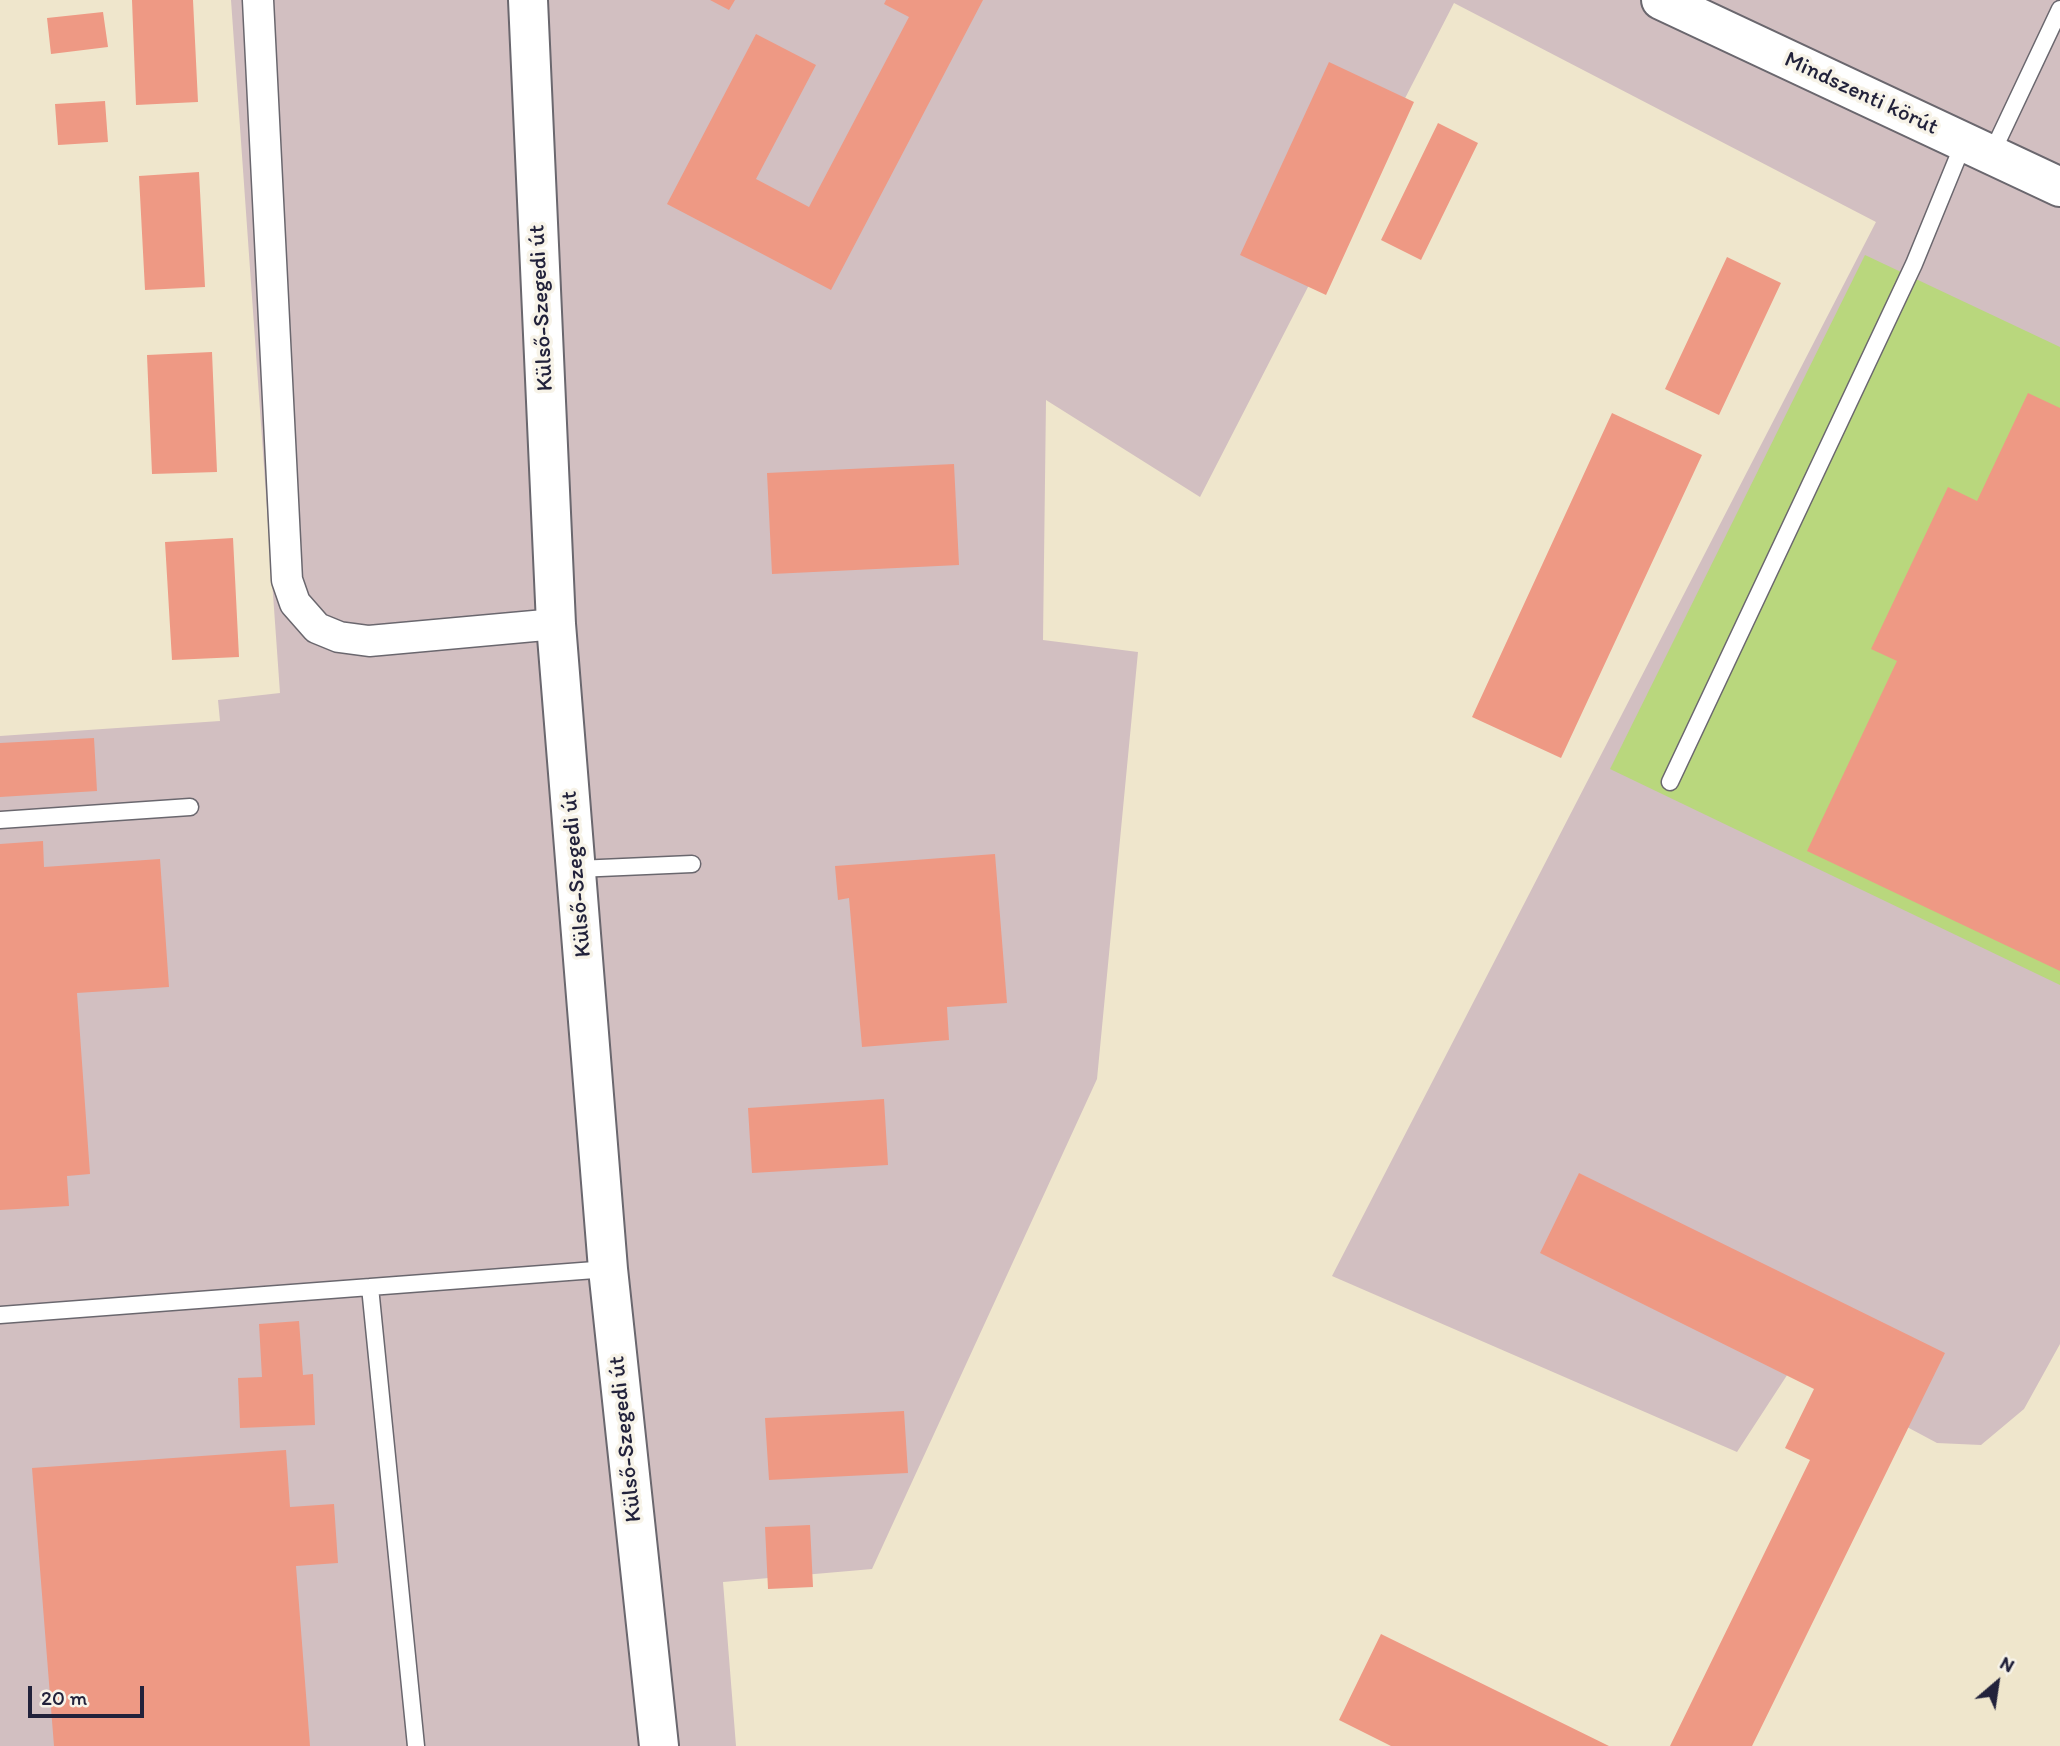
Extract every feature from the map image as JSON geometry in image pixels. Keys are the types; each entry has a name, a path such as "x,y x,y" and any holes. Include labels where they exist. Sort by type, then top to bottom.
{"street":[{"path":"258,0 287,580 295,603 317,628 339,637 369,641 556,624"},
{"name":"Külső-Szegedi út","path":"528,0 556,624 608,1269 659,1746"},
{"name":"Mindszenti körút","path":"1668,2 2060,187"}],"lane":[{"path":"1670,782 1914,264 1977,148 2060,9"},
{"path":"0,820 190,807"},
{"path":"577,869 692,864"},
{"path":"0,1315 608,1269"},
{"path":"370,1287 416,1746"}],"shaded area":[{"path":"231,0 2060,0 2060,1344 2024,1409 1981,1445 1937,1443 1793,1366 1737,1452 1332,1276 1876,222 1454,3 1200,497 1046,400 1043,640 1138,652 1097,1079 872,1569 723,1582 736,1746 0,1746 0,736 220,721 218,700 280,693"}],"green space":[{"path":"1865,255 2060,347 2060,985 1610,769"}],"building":[{"path":"132,0 193,0 198,102 136,105"},
{"path":"710,0 735,0 729,10"},
{"path":"886,0 983,0 831,290 667,204 756,34 816,65 756,179 809,207 909,17 884,4"},
{"path":"103,12 108,47 51,54 47,18"},
{"path":"1329,62 1414,102 1326,295 1240,255"},
{"path":"105,101 108,142 58,145 55,104"},
{"path":"1438,123 1478,143 1421,260 1381,240"},
{"path":"199,172 205,287 145,290 139,176"},
{"path":"1727,257 1781,283 1719,415 1665,389"},
{"path":"212,352 217,472 152,474 147,355"},
{"path":"2028,393 2060,408 2060,971 1807,851 1897,661 1871,649 1948,487 1977,501"},
{"path":"1612,413 1702,455 1561,758 1472,717"},
{"path":"954,464 959,565 772,574 767,473"},
{"path":"233,538 239,657 172,660 165,542"},
{"path":"94,738 97,791 0,797 0,743"},
{"path":"43,841 44,867 160,859 169,987 77,993 90,1174 67,1176 69,1206 0,1210 0,844"},
{"path":"995,854 1007,1003 947,1007 949,1040 862,1047 849,898 838,900 835,866"},
{"path":"884,1099 888,1165 752,1173 748,1108"},
{"path":"1579,1173 1945,1353 1752,1746 1670,1746 1810,1460 1785,1448 1814,1389 1540,1253"},
{"path":"299,1321 303,1375 313,1374 315,1425 240,1428 238,1378 262,1377 259,1324"},
{"path":"904,1411 908,1473 769,1480 765,1418"},
{"path":"286,1450 290,1507 334,1504 338,1563 296,1566 310,1746 54,1746 32,1468"},
{"path":"810,1525 813,1587 768,1589 765,1527"},
{"path":"1381,1634 1609,1746 1391,1746 1339,1720"}]}
